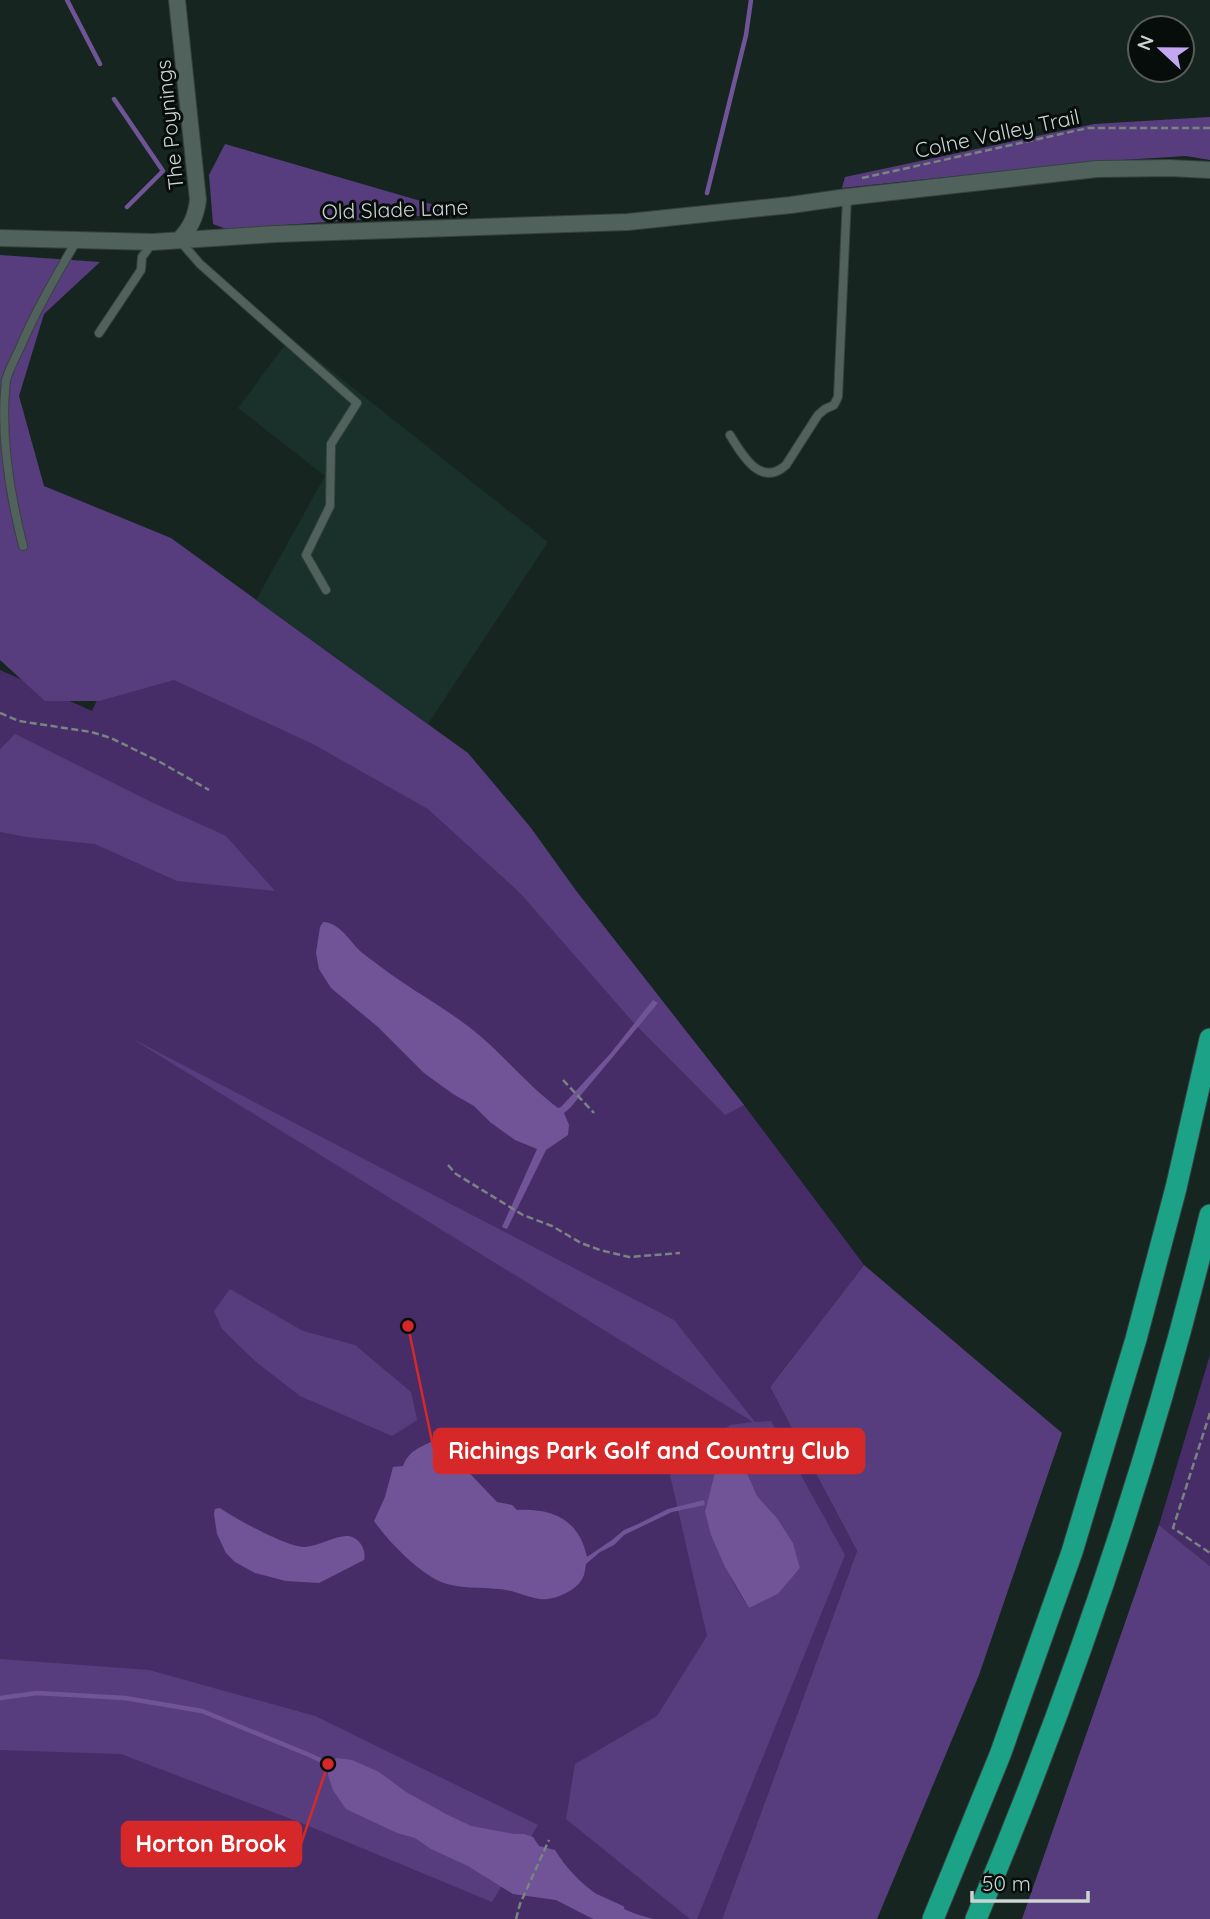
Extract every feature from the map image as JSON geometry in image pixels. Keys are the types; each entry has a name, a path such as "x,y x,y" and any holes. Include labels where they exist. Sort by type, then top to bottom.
{"highway":[{"path":"933,1919 1000,1755 1076,1540 1136,1339 1176,1188 1210,1039"},
{"path":"976,1919 1034,1778 1106,1577 1174,1354 1210,1215"}],"street":[{"name":"The Poynings","path":"177,0 198,200 195,216 179,240"},
{"name":"Old Slade Lane","path":"0,238 153,242 275,234 628,222 1097,169 1170,167 1210,170"}],"lane":[{"path":"730,435 752,466 769,474 779,472 818,415 834,405 838,397 847,197"},
{"path":"23,546 11,499 2,434 6,379 36,311 76,240"},
{"path":"179,240 200,264 357,403 331,444 330,506 306,555 326,590"},
{"path":"99,333 141,270 142,257 153,242"}],"path":[{"name":"Colne Valley Trail","path":"847,197 851,181 1088,128 1210,128"},
{"path":"0,713 30,724 91,732 111,738 169,766 209,790"},
{"path":"563,1080 594,1113"},
{"path":"448,1165 492,1197 581,1243 629,1257 680,1252"},
{"path":"1210,1413 1173,1528 1210,1553"},
{"path":"516,1919 549,1840"}],"shaded area":[{"path":"1210,117 1210,160 1186,156 1090,162 842,188 845,177 1094,124"},
{"path":"225,144 462,213 226,229 213,224 209,175"},
{"path":"0,255 100,262 44,314 19,396 44,486 171,538 468,753 531,828 577,892 744,1105 725,1115 633,1022 520,893 428,809 313,744 174,680 99,701 45,701 0,660"},
{"path":"290,338 548,542 428,724 256,600 325,476 238,408"},
{"path":"125,640 177,666 577,892 744,1105 864,1265 770,1387 857,1551 722,1919 0,1919 0,670 92,711"},
{"path":"15,734 226,836 275,891 177,881 95,844 0,832 0,749"},
{"path":"323,922 334,925 360,951 467,1025 558,1108 610,1054 653,1000 658,1003 564,1113 569,1125 568,1135 546,1150 507,1229 502,1227 537,1149 515,1140 490,1122 474,1106 424,1073 378,1027 331,988 319,969 316,953"},
{"path":"131,1038 674,1320 755,1422 771,1421 845,1555 697,1919 690,1919 566,1819 575,1764 657,1716 707,1636 670,1475 730,1425 753,1422","holes":["740,1457 757,1496 777,1518 793,1543 800,1568 778,1594 749,1608 723,1562 705,1513"]},
{"path":"864,1265 1062,1433 979,1675 877,1919 722,1919 857,1551 770,1387"},
{"path":"230,1289 303,1331 355,1345 411,1392 417,1420 392,1436 300,1396 255,1361 222,1329 214,1311"},
{"path":"1210,1355 1210,1566 1159,1525"},
{"path":"435,1440 497,1502 512,1505 517,1510 542,1511 562,1518 578,1533 587,1557 624,1530 668,1509 704,1500 705,1505 672,1512 624,1535 586,1564 583,1577 575,1587 557,1597 540,1599 504,1590 448,1584 413,1564 374,1521 385,1497 393,1467 403,1466 412,1453"},
{"path":"720,1453 740,1457 757,1496 777,1518 793,1543 800,1568 778,1594 749,1608 725,1567 711,1535 705,1512"},
{"path":"220,1508 262,1532 297,1546 305,1547 338,1537 352,1537 359,1541 363,1548 364,1560 319,1583 286,1581 255,1573 235,1562 226,1553 217,1534 214,1514 215,1509"},
{"path":"1159,1525 1210,1566 1210,1919 1022,1919"},
{"path":"0,1659 149,1670 315,1716 538,1825 492,1902 304,1824 121,1754 0,1750"},
{"path":"337,1758 352,1760 379,1772 406,1792 471,1826 533,1837 539,1846 555,1850 574,1875 597,1894 623,1909 653,1919 593,1919 556,1900 513,1894 415,1838 397,1833 346,1809 333,1790 328,1775 328,1764"}],"waterway":[{"path":"67,0 100,64"},
{"path":"707,193 746,35 751,0"},
{"path":"114,99 163,171 127,207"},
{"path":"0,1698 37,1693 125,1698 202,1711 333,1766"},
{"path":"598,1897 622,1908"}],"place":[{"name":"Richings Park Golf and Country Club","path":"408,1326"},
{"name":"Horton Brook","path":"328,1764"}]}
